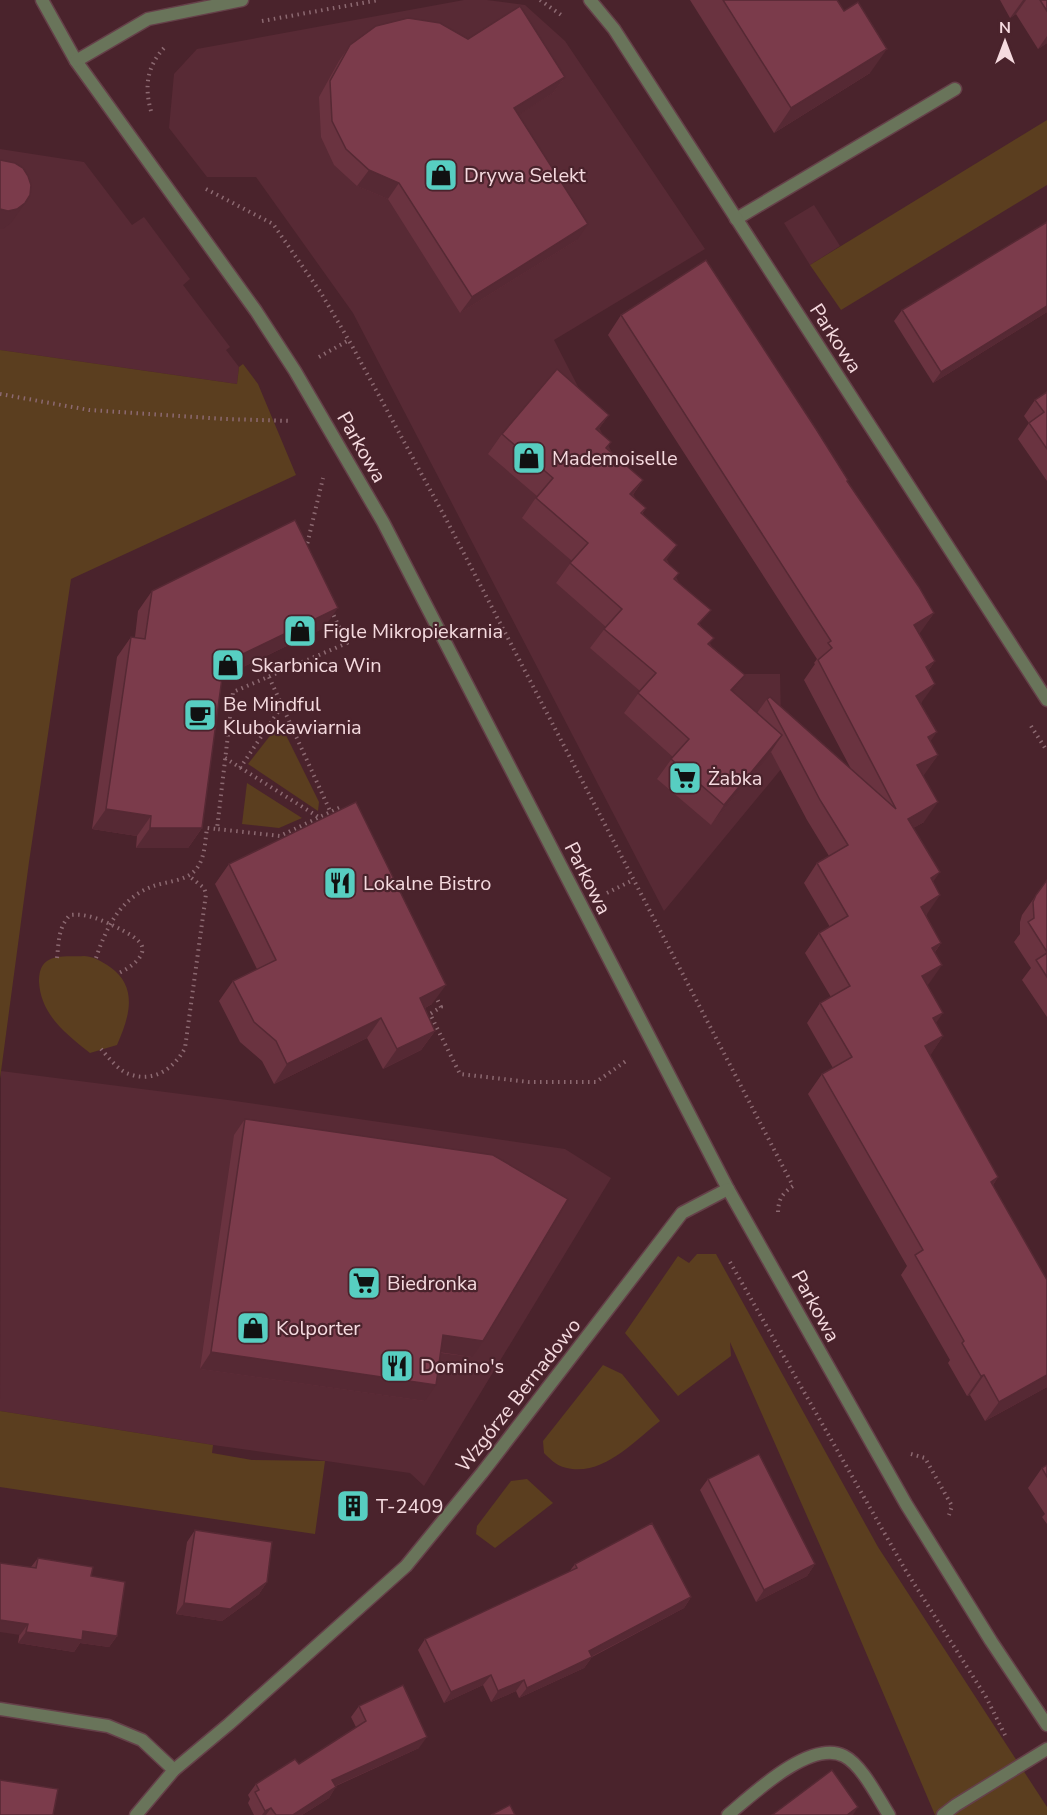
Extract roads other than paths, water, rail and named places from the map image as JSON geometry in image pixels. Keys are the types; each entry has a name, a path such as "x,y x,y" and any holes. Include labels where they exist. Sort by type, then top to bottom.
{"street":[{"name":"Parkowa","path":"42,0 76,61 256,311 295,371 378,513 728,1190 906,1504 991,1641 1047,1725"},
{"path":"76,61 148,19 242,0"},
{"name":"Parkowa","path":"590,0 614,29 1047,700"},
{"path":"736,219 955,89"},
{"name":"Wzgórze Bernadowo","path":"136,1815 174,1770 229,1725 406,1566 490,1464 682,1213 728,1190"},
{"path":"0,1709 108,1726 142,1740 174,1770"},
{"path":"943,1815 1047,1749"},
{"path":"728,1815 786,1769 811,1756 828,1754 843,1756 857,1767 889,1815"}],"place":[{"name":"Drywa Selekt","path":"441,175"},
{"name":"Mademoiselle","path":"529,458"},
{"name":"Figle Mikropiekarnia","path":"300,631"},
{"name":"Skarbnica Win","path":"228,665"},
{"name":"Be Mindful Klubokawiarnia","path":"200,715"},
{"name":"Żabka","path":"685,778"},
{"name":"Lokalne Bistro","path":"340,883"},
{"name":"Biedronka","path":"364,1283"},
{"name":"Kolporter","path":"253,1328"},
{"name":"Domino's","path":"397,1366"},
{"name":"T-2409","path":"353,1506"}]}
